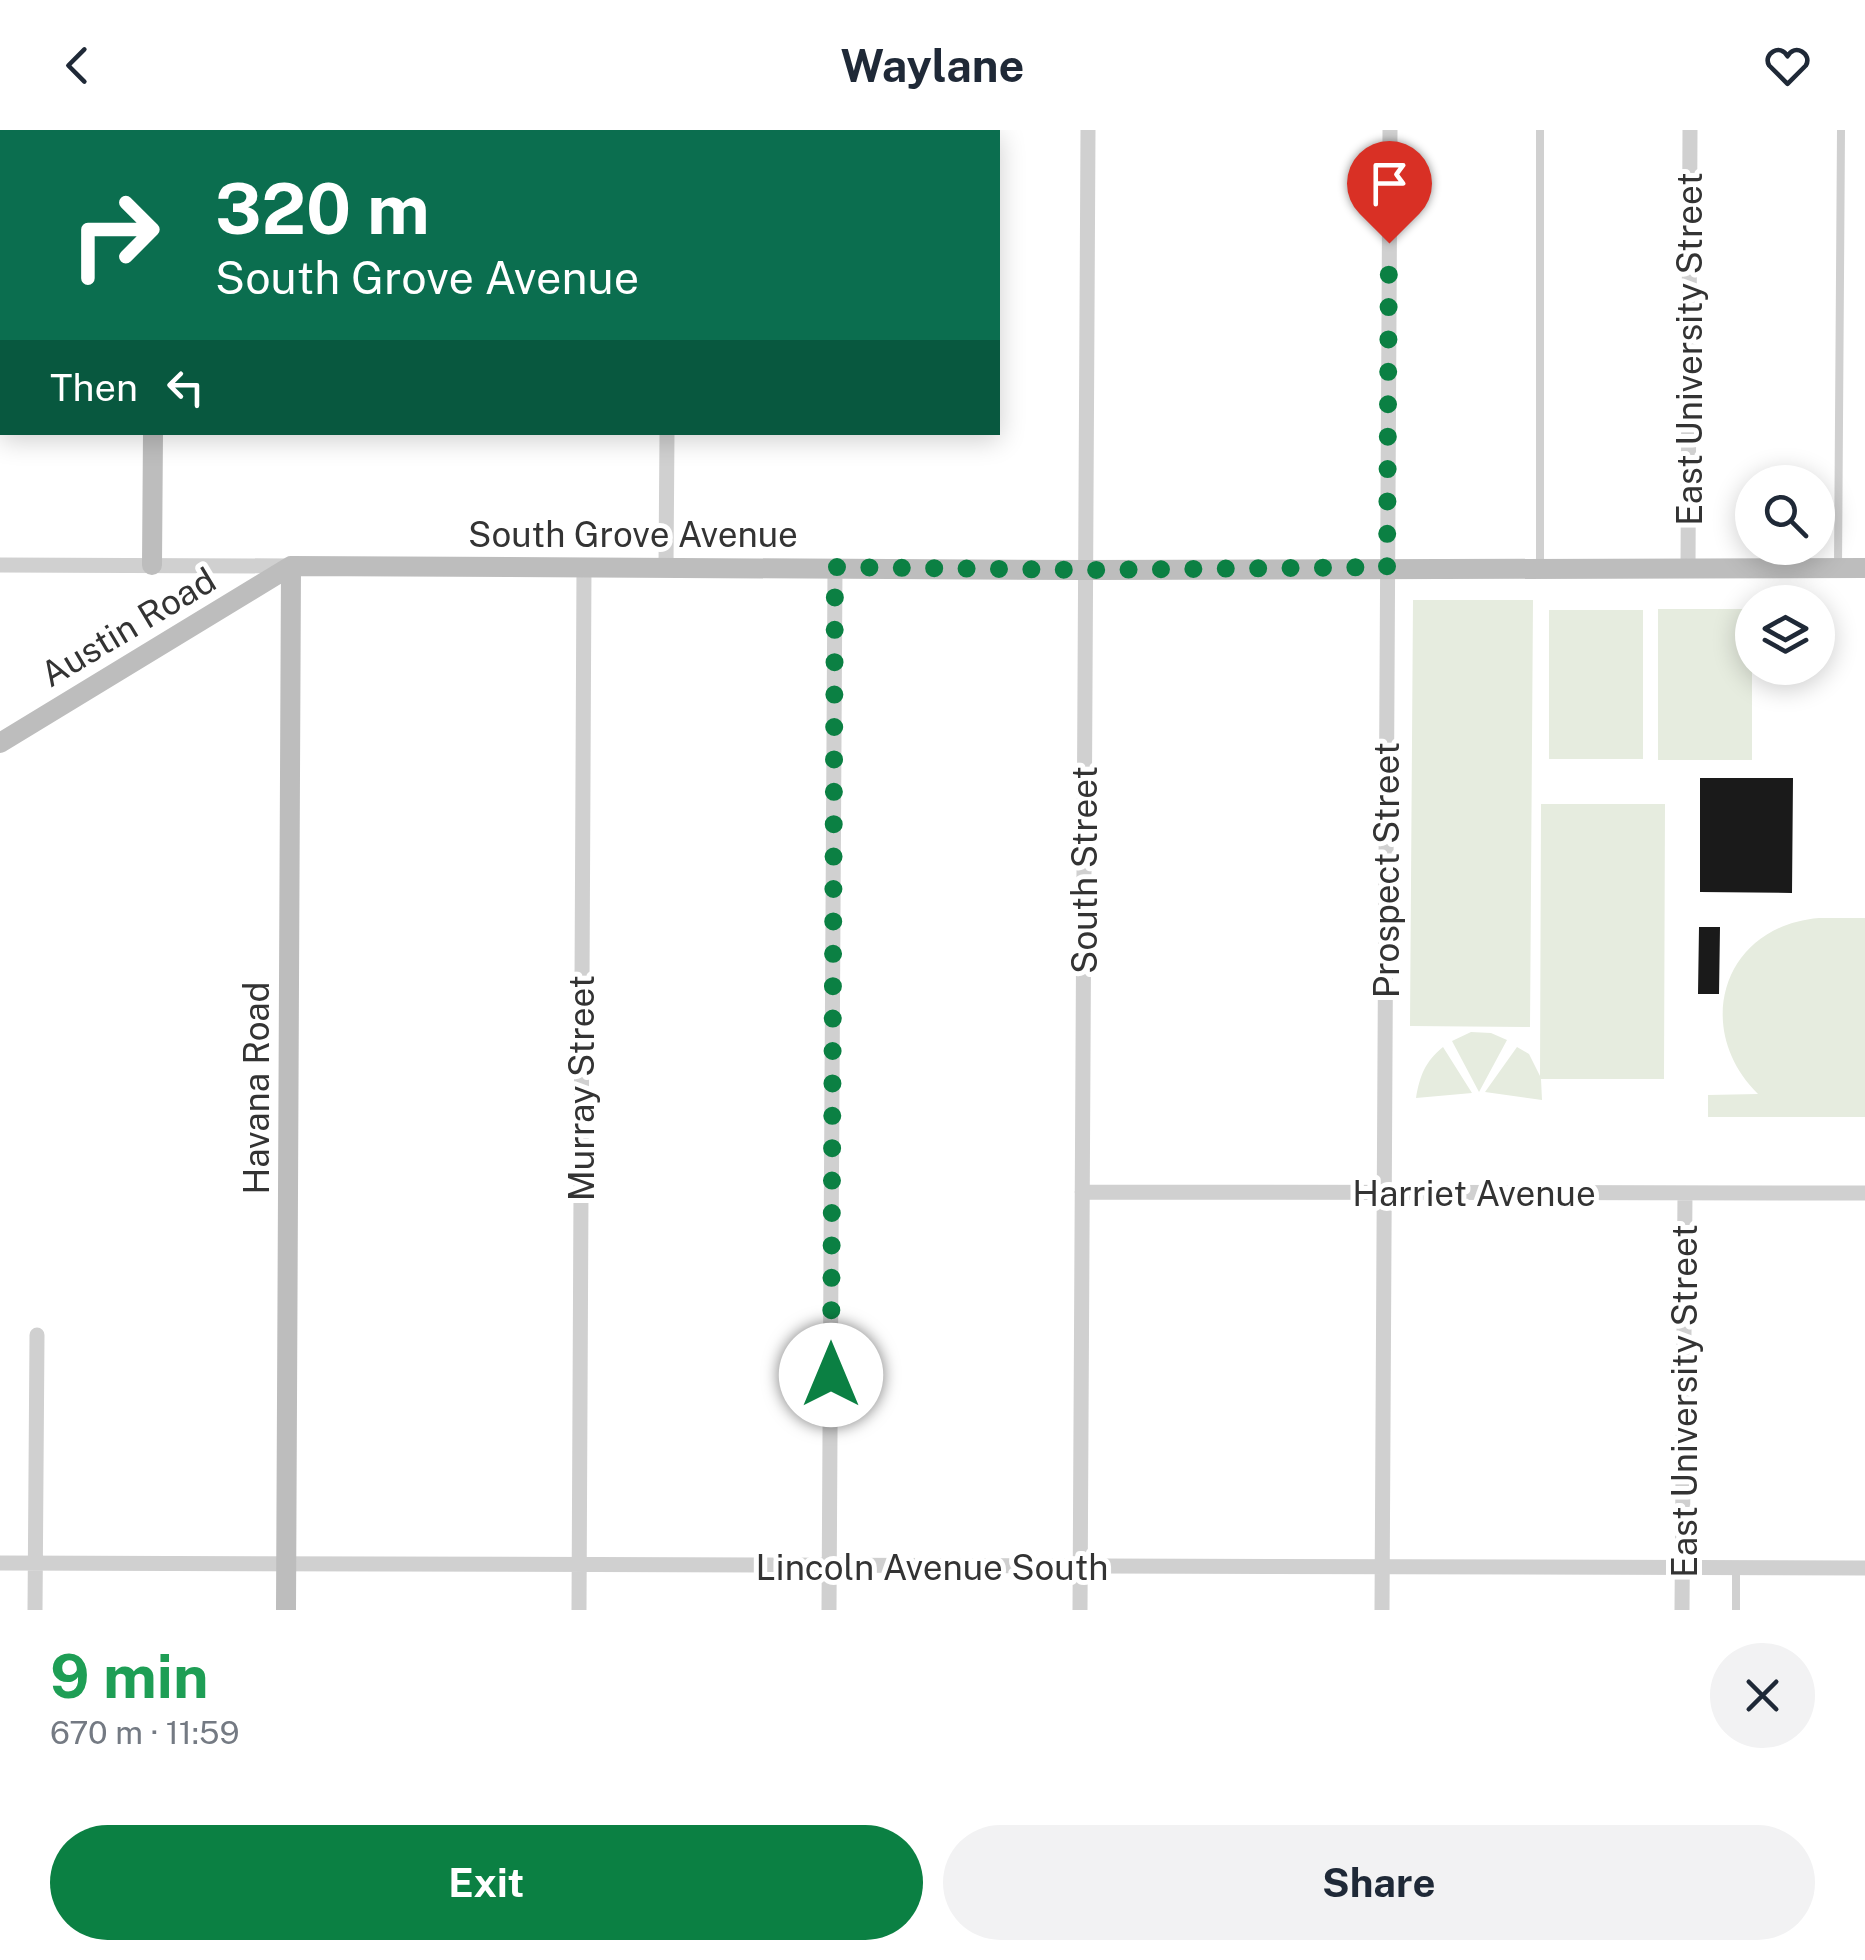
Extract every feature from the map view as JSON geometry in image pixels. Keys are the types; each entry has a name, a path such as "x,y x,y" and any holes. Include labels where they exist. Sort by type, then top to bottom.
{"street":[{"name":"South Street","path":"1080,1610 1088,130"},
{"name":"Prospect Street","path":"1382,1610 1390,130"},
{"name":"East University Street","path":"1688,568 1690,130"},
{"path":"152,564 153,435"},
{"path":"666,566 667,435"},
{"name":"South Grove Avenue","path":"0,564 1086,570 1865,568"},
{"name":"Austin Road","path":"0,743 291,566"},
{"name":"Havana Road","path":"286,1610 291,566"},
{"name":"Murray Street","path":"579,1610 584,566"},
{"path":"830,1610 835,567"},
{"name":"Harriet Avenue","path":"1082,1192 1865,1193"},
{"name":"East University Street","path":"1682,1610 1685,1193"},
{"path":"35,1610 36,1334"},
{"name":"Lincoln Avenue South","path":"0,1563 1865,1568"}],"lane":[{"path":"1540,130 1540,568"},
{"path":"1838,568 1841,130"},
{"path":"1736,1568 1736,1610"}],"shaded area":[{"path":"1413,600 1533,600 1530,1027 1410,1026"},
{"path":"1658,609 1735,609 1735,685 1752,685 1752,760 1658,760"},
{"path":"1549,610 1643,610 1643,759 1549,759"},
{"path":"1541,804 1665,804 1664,1079 1541,1079 1542,1100 1485,1092 1517,1047 1529,1054 1540,1076"},
{"path":"1819,918 1865,918 1865,1117 1708,1117 1708,1095 1758,1094 1738,1068 1726,1040 1723,1012 1727,985 1740,960 1759,940 1786,925"},
{"path":"1471,1032 1491,1033 1507,1040 1479,1092 1452,1041"},
{"path":"1443,1047 1472,1093 1416,1098 1424,1070"}],"building":[{"path":"1700,778 1793,778 1792,893 1700,892"},
{"path":"1699,927 1720,927 1719,994 1698,994"}],"route":[{"path":"831,1375 835,567 1387,567 1389,243"}]}
